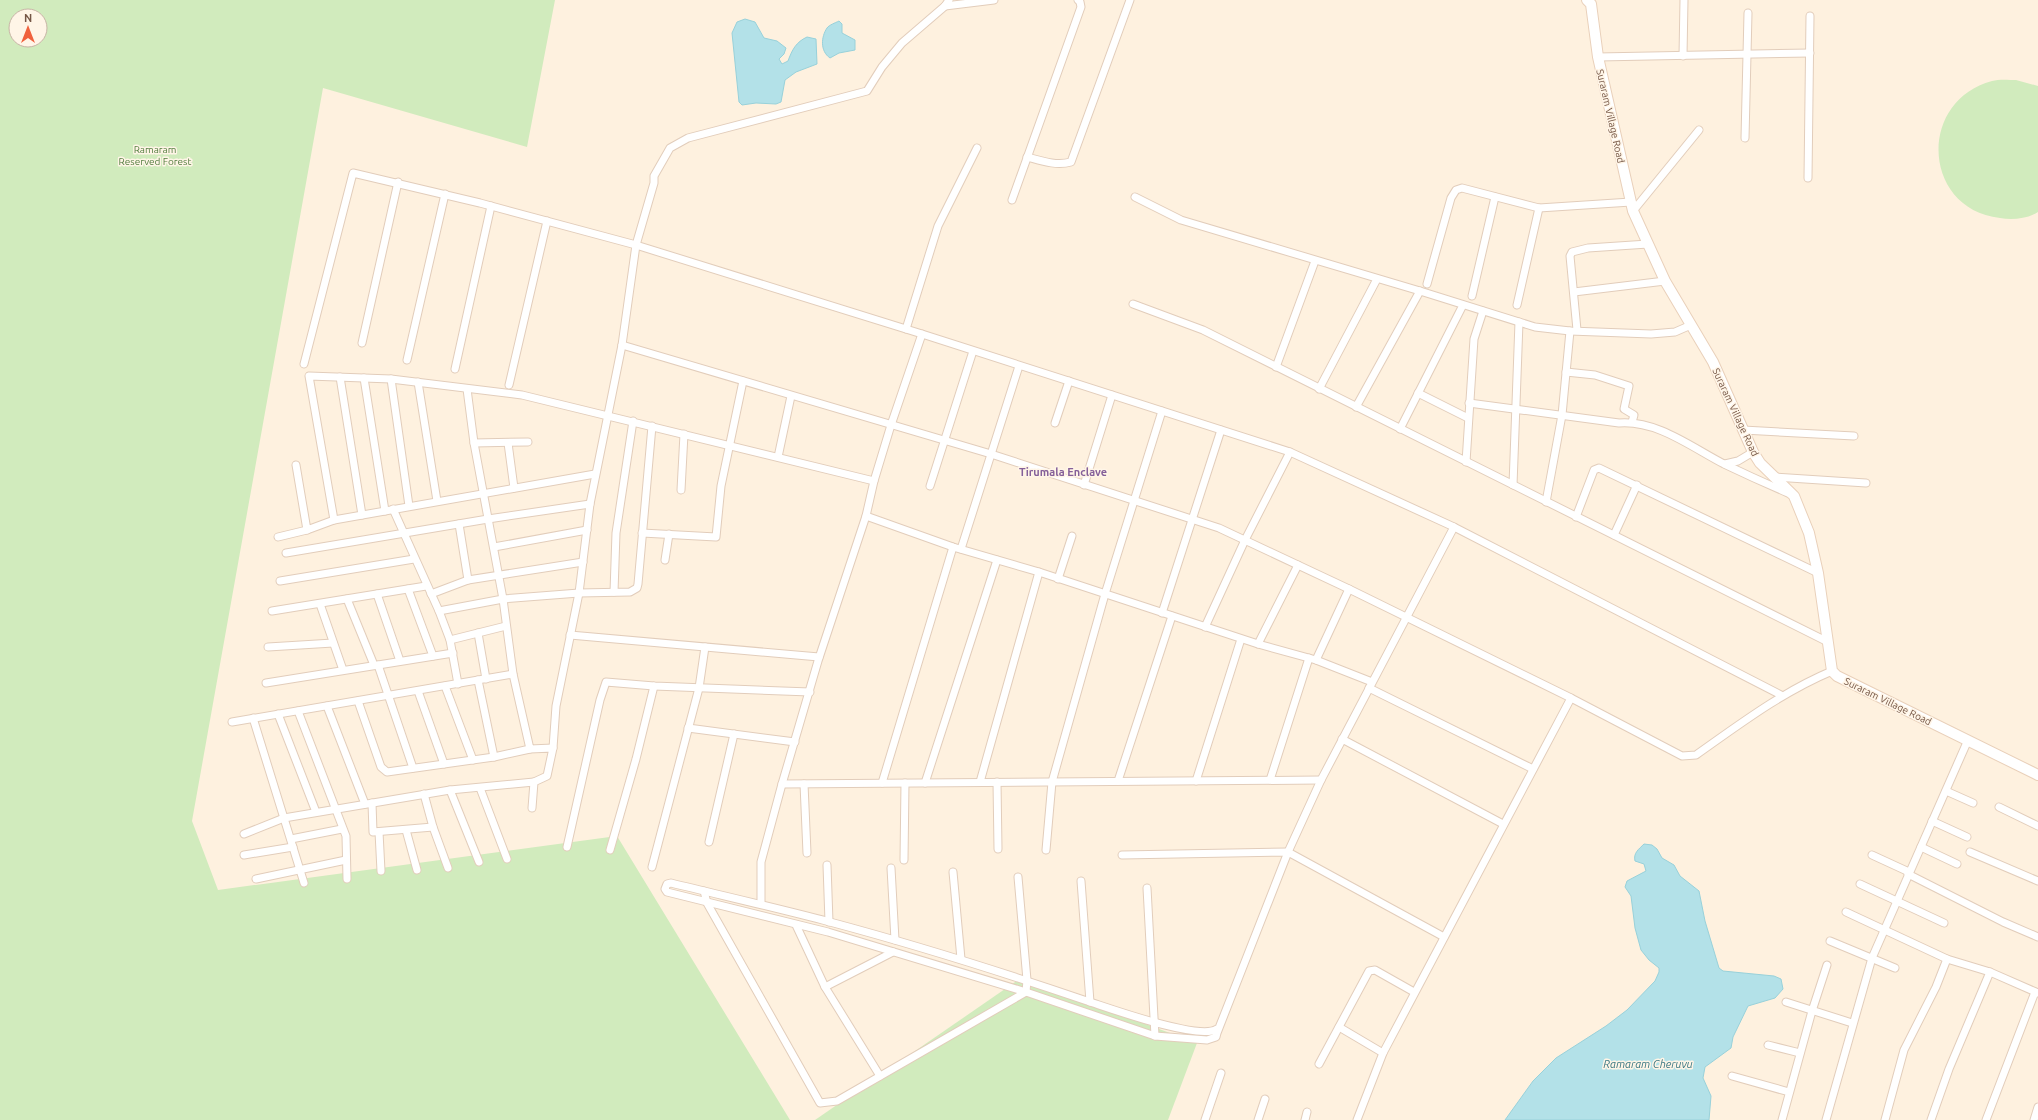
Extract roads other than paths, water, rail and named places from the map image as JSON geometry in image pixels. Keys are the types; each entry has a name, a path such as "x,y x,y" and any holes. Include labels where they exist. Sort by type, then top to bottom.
{"main road":[{"name":"Suraram Village Road","path":"1590,1 1598,57 1632,206 1665,281 1713,362 1753,452 1760,463 1794,496 1809,533 1818,573 1826,641 1832,671 1837,676 2038,775"}],"street":[{"path":"244,834 284,818 450,790 534,782 547,776 553,748 556,706 579,593 590,504 622,345 636,245 654,183 654,176 670,148 688,138 867,91 882,67 902,43 947,3 994,0"},
{"path":"1027,157 1052,163 1064,164 1071,162 1130,0"},
{"path":"1683,56 1684,0"},
{"path":"1012,200 1081,6 1081,1"},
{"path":"1745,138 1748,13"},
{"path":"1808,178 1810,16"},
{"path":"1598,57 1810,53"},
{"path":"1427,284 1451,198 1456,190 1462,188 1540,208 1632,206 1699,130"},
{"path":"906,329 938,226 977,148"},
{"path":"304,364 353,173 398,182 636,245 922,334 1290,452 1454,527 1782,695"},
{"path":"362,343 398,182"},
{"path":"406,360 445,194"},
{"path":"1472,296 1495,196"},
{"path":"1136,197 1181,220 1535,327 1574,331 1651,334 1675,332 1691,325"},
{"path":"455,369 491,206"},
{"path":"1517,305 1540,208"},
{"path":"509,385 547,221"},
{"path":"1546,502 1562,415 1566,372 1574,331 1574,292 1570,256 1572,252 1588,248 1648,244"},
{"path":"1276,367 1315,260"},
{"path":"1319,389 1377,279"},
{"path":"1574,292 1665,281"},
{"path":"1356,407 1420,291"},
{"path":"1133,304 1203,330 1826,641"},
{"path":"1400,429 1464,305"},
{"path":"1466,462 1474,340 1482,311"},
{"path":"1513,485 1519,322"},
{"path":"761,904 761,862 782,784 819,657 866,516 874,481 891,425 922,334"},
{"path":"622,345 991,454 1219,528 1349,589 1571,698 1682,756 1690,757 1696,755 1782,695 1805,682 1832,671"},
{"path":"930,486 973,351"},
{"path":"961,549 1020,366"},
{"path":"1566,372 1595,375 1629,386 1624,409 1634,415 1632,422"},
{"path":"334,520 309,376 391,379 522,396 633,421 874,481"},
{"path":"340,377 362,515"},
{"path":"364,378 385,511"},
{"path":"391,379 410,506"},
{"path":"642,533 716,537 720,486 743,381"},
{"path":"418,382 437,501"},
{"path":"1055,423 1069,382"},
{"path":"467,389 474,443 503,599 513,674 530,749"},
{"path":"1418,393 1468,418"},
{"path":"1084,485 1112,395"},
{"path":"778,457 791,396"},
{"path":"1470,403 1619,423 1632,422 1656,428 1725,464 1794,496"},
{"path":"1046,850 1052,782 1105,594 1162,411"},
{"path":"614,592 616,533 633,421"},
{"path":"439,611 503,599 579,593 630,592 637,588 652,426"},
{"path":"1162,613 1222,430"},
{"path":"1743,430 1854,436"},
{"path":"681,490 684,434"},
{"path":"474,443 528,442"},
{"path":"508,443 514,488"},
{"path":"1205,627 1245,540 1290,452"},
{"path":"1725,464 1738,461 1753,452"},
{"path":"296,465 307,530"},
{"path":"1576,517 1596,468 1637,485 1818,573"},
{"path":"278,537 307,530 334,520 596,474"},
{"path":"1774,477 1866,483"},
{"path":"1614,535 1637,485"},
{"path":"286,554 488,519 590,504"},
{"path":"393,510 402,534 439,611 450,640 458,684"},
{"path":"866,516 954,547 1058,578 1241,639 1312,659 1371,685 1533,768"},
{"path":"459,524 468,580"},
{"path":"1217,1029 1207,1032 1154,1024 1027,980 895,940 761,904 672,883 667,884 665,890 667,892 707,903 828,932 1026,992 1156,1036 1207,1040 1216,1037 1217,1029 1288,852 1321,780 1454,527"},
{"path":"494,547 587,530"},
{"path":"666,560 669,534"},
{"path":"1058,578 1072,536"},
{"path":"882,783 954,547"},
{"path":"280,581 414,559"},
{"path":"925,783 997,560"},
{"path":"431,594 468,580 583,562"},
{"path":"1258,644 1298,565"},
{"path":"980,782 1039,572"},
{"path":"272,610 320,604 426,586"},
{"path":"408,589 434,656"},
{"path":"1270,780 1312,659 1349,589"},
{"path":"377,594 400,661"},
{"path":"347,599 376,665 413,768"},
{"path":"320,604 343,670"},
{"path":"1118,781 1172,616"},
{"path":"450,640 506,626"},
{"path":"478,633 486,679"},
{"path":"570,635 819,657"},
{"path":"1196,781 1241,639"},
{"path":"268,647 333,643"},
{"path":"652,867 699,688 705,647"},
{"path":"266,683 453,653"},
{"path":"232,722 513,674"},
{"path":"478,680 494,757"},
{"path":"567,847 600,700 606,682 654,686 810,692"},
{"path":"445,686 473,760"},
{"path":"610,850 636,759 654,686"},
{"path":"418,691 444,764"},
{"path":"1357,1120 1383,1053 1571,698"},
{"path":"358,701 381,767 387,772 494,757 530,749 553,748"},
{"path":"327,706 368,804 373,832 433,827"},
{"path":"298,711 334,809 346,836 347,879"},
{"path":"278,714 316,812"},
{"path":"253,718 304,882"},
{"path":"688,728 795,742"},
{"path":"709,842 734,734"},
{"path":"1342,739 1503,824"},
{"path":"1826,1120 1852,1023 1872,958 1968,740"},
{"path":"782,784 1321,780"},
{"path":"532,808 534,782"},
{"path":"997,782 998,849"},
{"path":"904,860 905,783"},
{"path":"804,784 807,853"},
{"path":"480,788 507,859"},
{"path":"450,790 479,862"},
{"path":"1946,791 1974,803"},
{"path":"424,794 433,827 448,868"},
{"path":"1999,808 2038,826"},
{"path":"1932,821 1967,837"},
{"path":"290,839 342,829"},
{"path":"406,830 417,870"},
{"path":"379,832 381,871"},
{"path":"244,855 293,847"},
{"path":"1920,847 1957,864"},
{"path":"1122,855 1288,852 1444,937"},
{"path":"1970,852 2038,881"},
{"path":"1872,855 2003,922 2038,937"},
{"path":"256,879 346,860"},
{"path":"828,865 829,922"},
{"path":"891,868 895,940"},
{"path":"953,872 961,959"},
{"path":"1018,877 1027,980 1026,992"},
{"path":"1081,881 1090,1002"},
{"path":"1860,884 1944,923"},
{"path":"1147,888 1154,1024 1156,1036"},
{"path":"704,891 707,903 820,1103 837,1101 1026,992"},
{"path":"1846,912 1947,959 1990,972 2036,992 1986,1120"},
{"path":"796,925 825,987 880,1076"},
{"path":"1830,942 1895,968"},
{"path":"825,987 893,952"},
{"path":"1885,1120 1904,1050 1936,987 1947,959"},
{"path":"1782,1120 1812,1010 1827,965"},
{"path":"1319,1064 1369,971 1375,970 1414,992"},
{"path":"1931,1120 1949,1069 1990,972"},
{"path":"1786,1002 1852,1023"},
{"path":"1339,1027 1383,1053"},
{"path":"1768,1045 1800,1053"},
{"path":"1205,1120 1221,1073"},
{"path":"1732,1076 1789,1092"},
{"path":"1258,1120 1265,1099"},
{"path":"2034,1120 2038,1107"},
{"path":"1305,1120 1308,1112"}],"water":[{"path":"745,19 755,22 764,38 777,41 786,48 784,54 779,59 782,64 788,61 793,50 800,41 807,37 816,39 817,64 796,72 785,80 781,102 776,104 756,103 742,105 739,102 732,33 737,22"},
{"path":"839,21 842,24 842,33 855,40 855,50 839,53 830,58 824,52 822,44 828,27"},
{"name":"Ramaram Cheruvu","path":"1644,844 1652,845 1657,849 1662,858 1674,865 1680,876 1699,891 1705,921 1719,968 1723,971 1774,976 1781,979 1783,989 1775,998 1748,1006 1733,1037 1731,1048 1705,1067 1703,1078 1711,1096 1709,1120 1505,1120 1533,1081 1556,1058 1606,1026 1627,1010 1655,981 1659,968 1649,960 1641,950 1635,928 1631,896 1625,887 1627,881 1646,871 1644,864 1635,861 1637,851"}],"district":[{"name":"Tirumala Enclave","path":"1063,472"}],"park label":[{"name":"Ramaram Reserved Forest","path":"155,154"}]}
